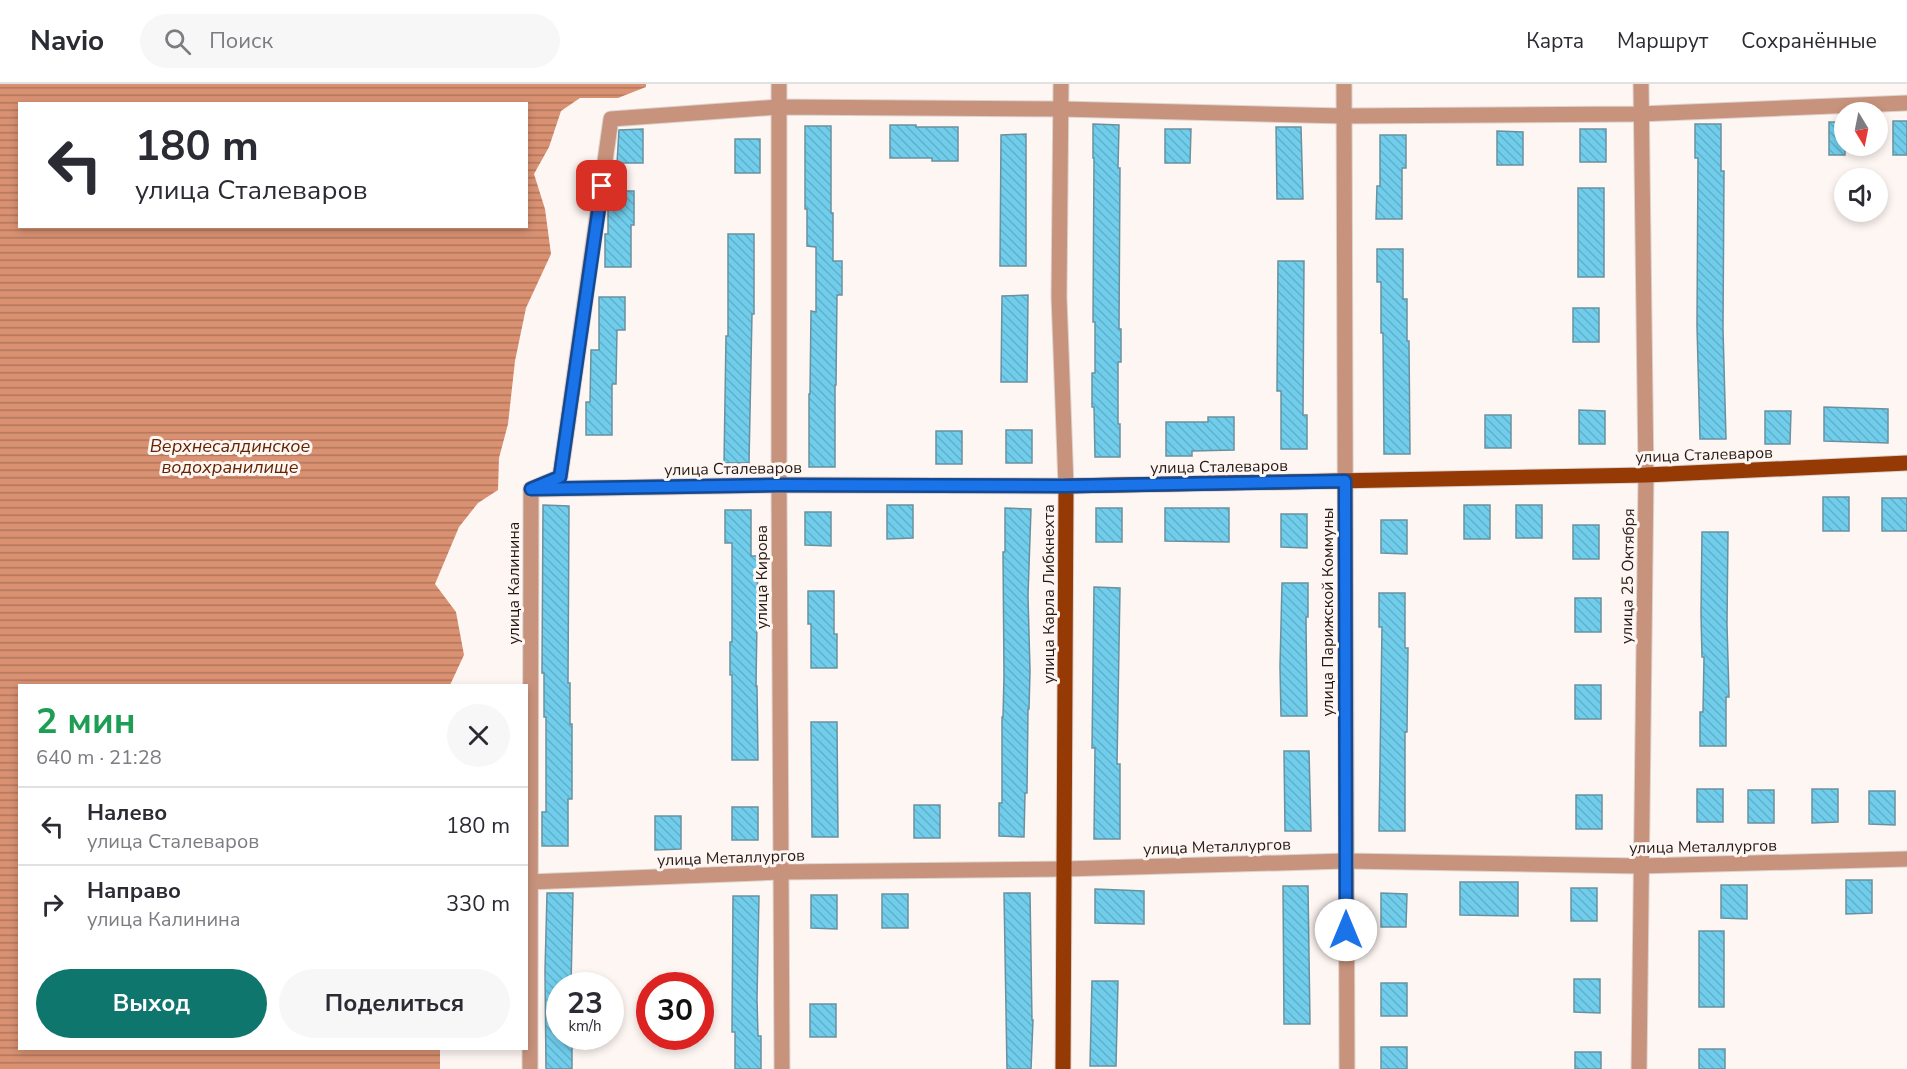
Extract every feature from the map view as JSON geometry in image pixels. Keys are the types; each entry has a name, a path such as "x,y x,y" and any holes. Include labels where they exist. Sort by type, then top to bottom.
{"main road":[{"name":"улица Сталеваров","path":"1066,486 1646,475 1907,463"},
{"name":"улица Карла Либкнехта","path":"1062,1069 1066,486"}],"street":[{"name":"улица Кирова","path":"779,84 778,485 782,1069"},
{"name":"улица Карла Либкнехта","path":"1061,84 1059,297 1066,486"},
{"name":"улица Парижской Коммуны","path":"1344,84 1347,1069"},
{"name":"улица 25 Октября","path":"1639,1069 1646,475 1641,84"},
{"path":"531,489 560,477 611,120 778,107 1061,109 1344,116 1640,114 1907,103"},
{"name":"улица Сталеваров","path":"531,489 778,485 1066,486"},
{"name":"улица Калинина","path":"530,1069 531,489"},
{"name":"улица Металлургов","path":"529,882 781,872 1064,869 1345,861 1640,866 1907,859"}],"water":[{"name":"Верхнесалдинское водохранилище","path":"0,84 646,84 646,87 618,98 580,98 561,111 549,147 534,174 545,209 551,254 526,308 515,361 508,424 499,458 498,490 478,503 459,527 435,584 456,612 464,655 450,684 18,684 18,1050 440,1050 440,1069 0,1069"}],"building":[{"path":"1893,121 1907,121 1907,155 1893,155"},
{"path":"1829,122 1834,122 1834,155 1829,155"},
{"path":"1093,124 1119,125 1121,362 1118,362 1118,424 1120,424 1120,457 1095,457 1094,407 1092,407 1092,373 1095,373"},
{"path":"1695,124 1721,124 1721,171 1724,171 1723,329 1726,439 1700,439 1697,326 1698,158 1695,158"},
{"path":"890,125 958,127 958,161 932,161 932,158 890,158"},
{"path":"805,126 831,126 833,261 842,261 842,295 837,295 835,467 809,467 811,311 816,312 816,247 807,246"},
{"path":"1276,127 1301,127 1303,199 1277,199"},
{"path":"643,129 643,163 617,163 619,130"},
{"path":"1165,129 1191,129 1190,163 1165,163"},
{"path":"1580,129 1606,129 1606,162 1580,162"},
{"path":"1497,131 1523,132 1523,165 1497,165"},
{"path":"1026,134 1026,266 1000,266 1001,135"},
{"path":"1380,135 1406,135 1406,168 1402,168 1402,219 1376,219 1377,186 1380,186"},
{"path":"735,139 760,139 760,173 735,173"},
{"path":"1578,188 1604,188 1604,277 1578,277"},
{"path":"611,191 634,191 631,267 605,267 605,234 608,234 608,206"},
{"path":"728,234 754,234 749,463 724,463"},
{"path":"1377,249 1403,249 1403,299 1407,299 1407,341 1409,341 1410,454 1384,454 1383,333 1381,333 1381,282 1377,282"},
{"path":"1278,261 1304,261 1303,415 1307,415 1307,449 1281,449 1281,391 1277,391"},
{"path":"1028,295 1027,382 1001,382 1002,296"},
{"path":"599,297 625,297 625,330 617,330 616,384 612,384 612,435 586,435 586,402 590,402 591,350 599,350"},
{"path":"1573,308 1599,308 1599,342 1573,342"},
{"path":"1824,407 1888,409 1888,443 1824,441"},
{"path":"1579,410 1605,411 1605,444 1579,444"},
{"path":"1765,411 1791,411 1790,444 1765,444"},
{"path":"1485,415 1511,415 1511,448 1485,448"},
{"path":"1208,417 1234,417 1234,450 1192,451 1192,456 1166,456 1166,422 1208,422"},
{"path":"1006,430 1032,430 1032,463 1006,463"},
{"path":"936,431 962,431 962,464 936,464"},
{"path":"1823,497 1849,497 1849,531 1823,531"},
{"path":"1882,498 1907,498 1907,531 1882,531"},
{"path":"543,505 569,506 568,683 570,683 570,724 572,724 572,799 568,799 568,846 542,846 542,812 546,812 546,717 544,717 544,673 542,673"},
{"path":"887,505 913,505 913,538 887,539"},
{"path":"1464,505 1490,505 1490,539 1464,539"},
{"path":"1516,505 1542,505 1542,538 1516,538"},
{"path":"1005,508 1031,509 1028,596 1030,671 1024,837 999,836 999,803 1002,803"},
{"path":"1096,508 1122,508 1122,542 1096,542"},
{"path":"1165,508 1229,508 1229,542 1165,541"},
{"path":"725,510 751,510 751,556 758,556 756,686 758,760 732,760 730,642 732,642 732,543 725,543"},
{"path":"805,512 831,512 831,546 805,545"},
{"path":"1281,514 1307,514 1307,548 1281,547"},
{"path":"1381,520 1407,520 1407,554 1381,553"},
{"path":"1573,525 1599,525 1599,559 1573,559"},
{"path":"1702,532 1728,532 1729,697 1726,697 1726,746 1700,746 1704,657 1702,657 1701,614"},
{"path":"1282,583 1308,583 1307,716 1281,716"},
{"path":"1094,587 1120,588 1117,764 1120,764 1120,839 1094,839 1095,748 1092,748"},
{"path":"808,591 834,591 837,668 811,668"},
{"path":"1379,593 1405,593 1405,648 1408,648 1405,831 1379,831 1382,627 1379,627"},
{"path":"1575,598 1601,598 1601,632 1575,632"},
{"path":"1575,685 1601,685 1601,719 1575,719"},
{"path":"811,722 837,722 838,837 812,837"},
{"path":"1284,751 1309,751 1311,831 1285,831"},
{"path":"1697,789 1723,789 1723,822 1697,822"},
{"path":"1812,789 1838,789 1838,822 1812,823"},
{"path":"1748,790 1774,790 1774,823 1748,823"},
{"path":"1869,791 1895,791 1895,825 1869,824"},
{"path":"1576,795 1602,795 1602,829 1576,829"},
{"path":"914,805 940,805 940,838 914,838"},
{"path":"732,807 758,807 758,840 732,840"},
{"path":"655,816 681,816 681,849 655,850"},
{"path":"1846,880 1872,880 1872,913 1846,914"},
{"path":"1460,882 1518,882 1518,916 1460,915"},
{"path":"1721,885 1747,885 1747,919 1721,918"},
{"path":"1283,886 1308,886 1310,1024 1284,1024"},
{"path":"1571,888 1597,888 1597,921 1571,921"},
{"path":"1095,889 1144,891 1144,924 1095,923"},
{"path":"547,893 573,893 571,972 546,972 546,1050 572,1050 572,1069 546,1069 545,971"},
{"path":"1004,893 1030,893 1033,1020 1031,1069 1007,1069"},
{"path":"1381,893 1407,894 1406,927 1381,927"},
{"path":"882,894 908,894 908,928 882,928"},
{"path":"811,895 837,895 837,929 811,928"},
{"path":"733,896 759,896 757,999 758,1036 761,1036 761,1069 735,1069 735,1032 732,1032"},
{"path":"1699,931 1724,931 1724,1007 1699,1007"},
{"path":"1574,979 1600,979 1600,1013 1574,1012"},
{"path":"1092,981 1118,981 1116,1066 1090,1066"},
{"path":"1381,983 1407,983 1407,1016 1381,1016"},
{"path":"810,1004 836,1004 836,1037 810,1037"},
{"path":"1381,1047 1407,1047 1407,1069 1381,1069"},
{"path":"1699,1049 1725,1049 1725,1069 1699,1069"},
{"path":"1575,1052 1601,1052 1601,1069 1575,1069"}],"route":[{"path":"602,186 560,477 531,489 778,485 1066,486 1345,481 1346,930"}]}
